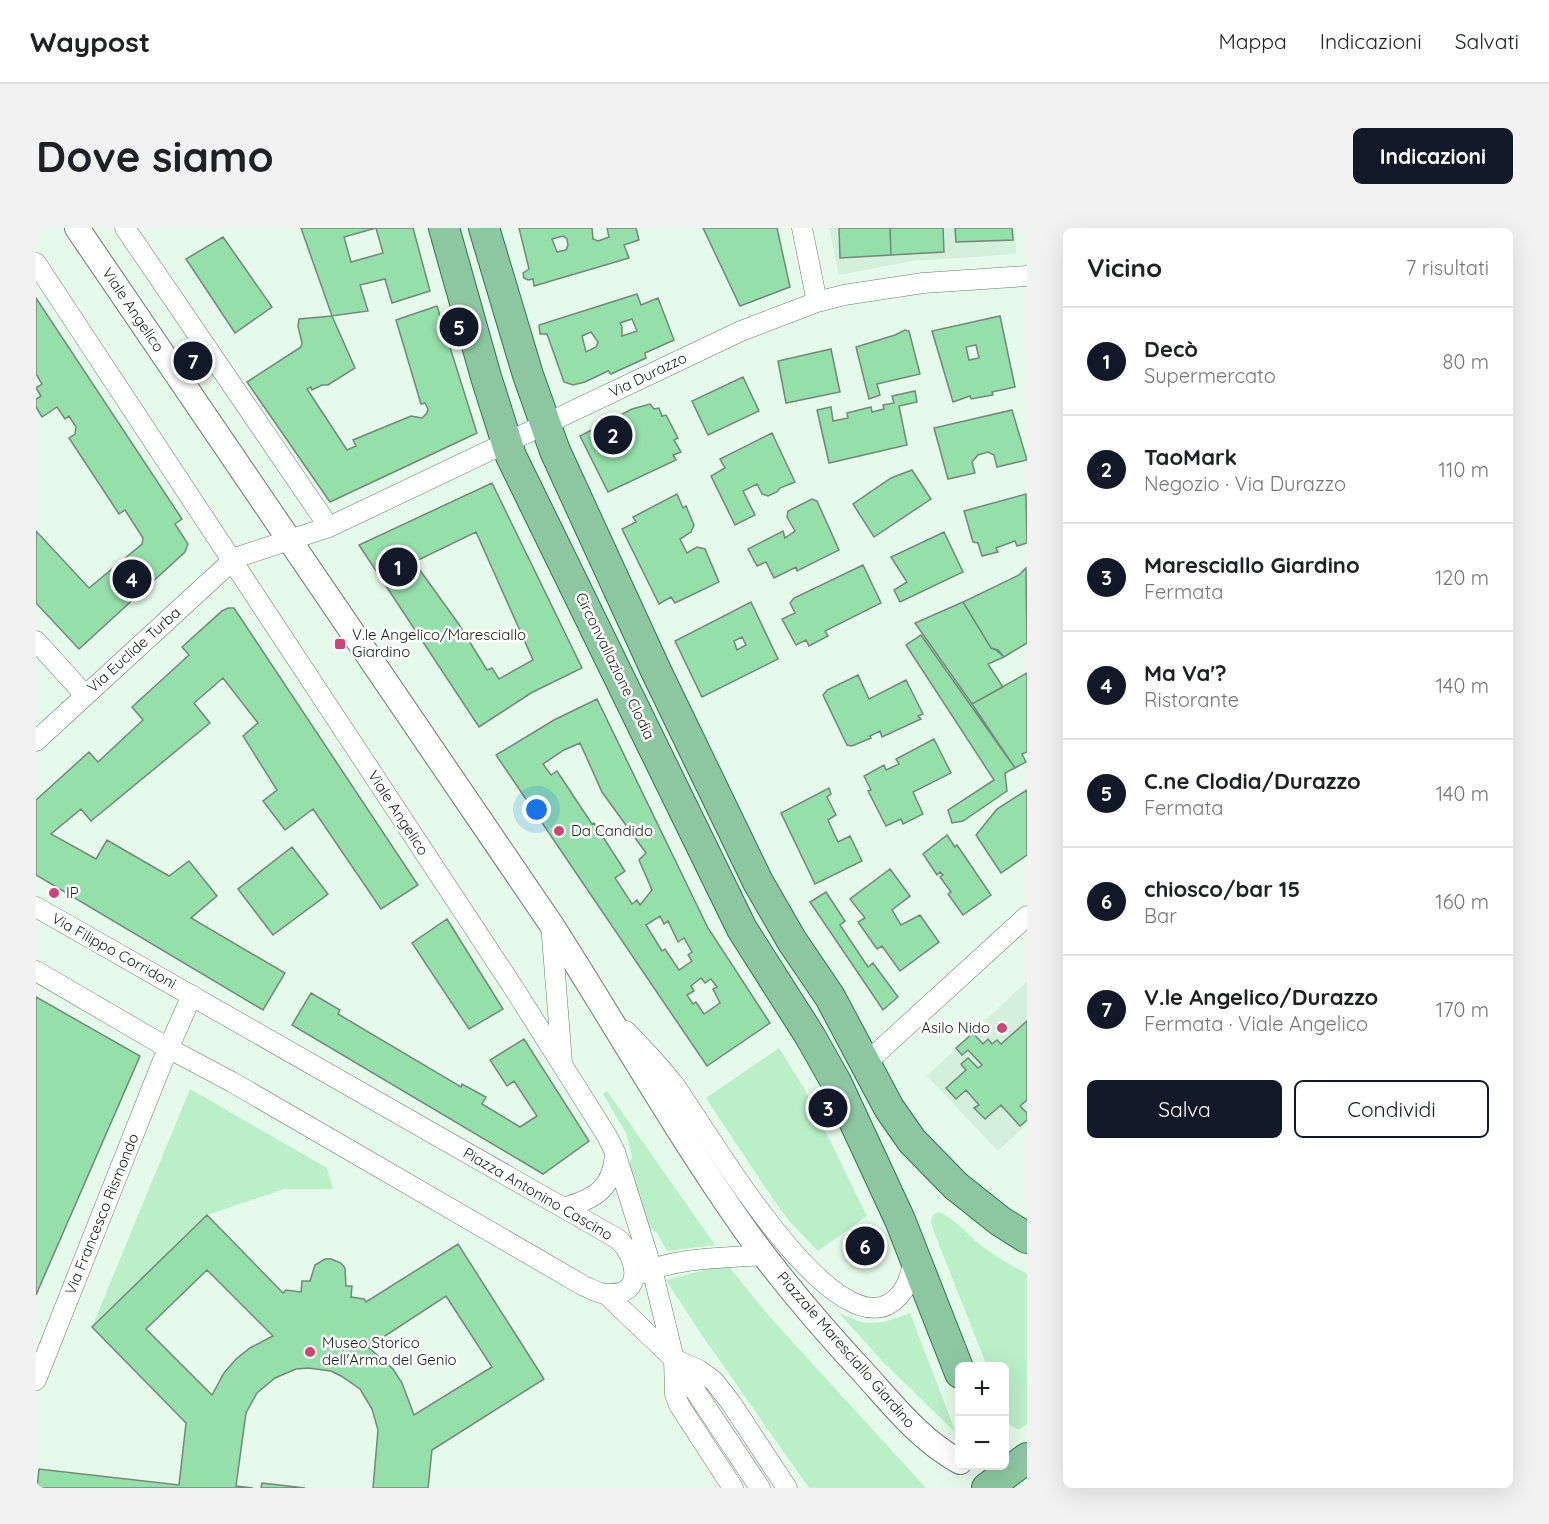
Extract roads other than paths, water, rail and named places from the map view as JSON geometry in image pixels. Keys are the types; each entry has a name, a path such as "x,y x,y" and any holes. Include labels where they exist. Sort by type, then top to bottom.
{"main road":[{"name":"Circonvallazione Clodia","path":"444,228 506,443 742,930 810,1036 836,1082 889,1194 914,1255"},
{"path":"484,228 544,425 555,451 741,850 774,912 830,998 889,1108 920,1151 956,1186 1000,1221 1027,1238"},
{"path":"914,1255 956,1362"},
{"path":"994,1480 1027,1458"}],"street":[{"name":"Viale Angelico","path":"77,228 551,924 604,1006 677,1107"},
{"path":"125,228 329,527"},
{"path":"802,228 817,302"},
{"name":"Viale Angelico","path":"36,263 515,990 615,1152"},
{"name":"Via Durazzo","path":"289,542 329,527 741,331 817,302 899,286 1027,276"},
{"path":"233,560 251,552 289,542"},
{"name":"Via Euclide Turba","path":"36,741 233,560"},
{"path":"36,641 85,695"},
{"name":"Via Filippo Corridoni","path":"36,907 192,995"},
{"path":"866,1063 1027,916"},
{"name":"Viale Angelico","path":"551,924 562,1066"},
{"path":"36,971 584,1286 606,1294 674,1359 760,1488"},
{"path":"168,1048 192,995"},
{"name":"Piazza Antonino Cascino","path":"192,995 618,1239 627,1247 643,1273"},
{"name":"Via Francesco Rismondo","path":"36,1380 44,1334 168,1048"},
{"name":"Piazzale Maresciallo Giardino","path":"677,1107 798,1258 836,1292 862,1306 870,1308 886,1305 906,1287 914,1255"},
{"name":"Piazzale Maresciallo Giardino","path":"677,1107 718,1190 764,1256 844,1352 911,1424 929,1441 955,1459"},
{"path":"564,1208 585,1201 600,1192 611,1177 615,1152"},
{"path":"615,1152 643,1273 674,1359 675,1394 679,1406 733,1488"},
{"path":"606,1294 628,1288 643,1273 720,1257 764,1256"},
{"path":"674,1359 699,1370 714,1380 788,1488"},
{"path":"974,1470 994,1480"}],"place":[{"name":"C.ne Clodia/Durazzo","path":"459,327"},
{"name":"V.le Angelico/Durazzo","path":"193,361"},
{"name":"TaoMark","path":"613,435"},
{"name":"Decò","path":"398,567"},
{"name":"Ma Va'?","path":"132,579"},
{"name":"V.le Angelico/Maresciallo Giardino","path":"340,644"},
{"name":"Da Candido","path":"559,831"},
{"name":"IP","path":"54,893"},
{"name":"Asilo Nido","path":"1002,1028"},
{"name":"Maresciallo Giardino","path":"828,1108"},
{"name":"chiosco/bar 15","path":"865,1246"},
{"name":"Museo Storico dell'Arma del Genio","path":"310,1352"}]}
